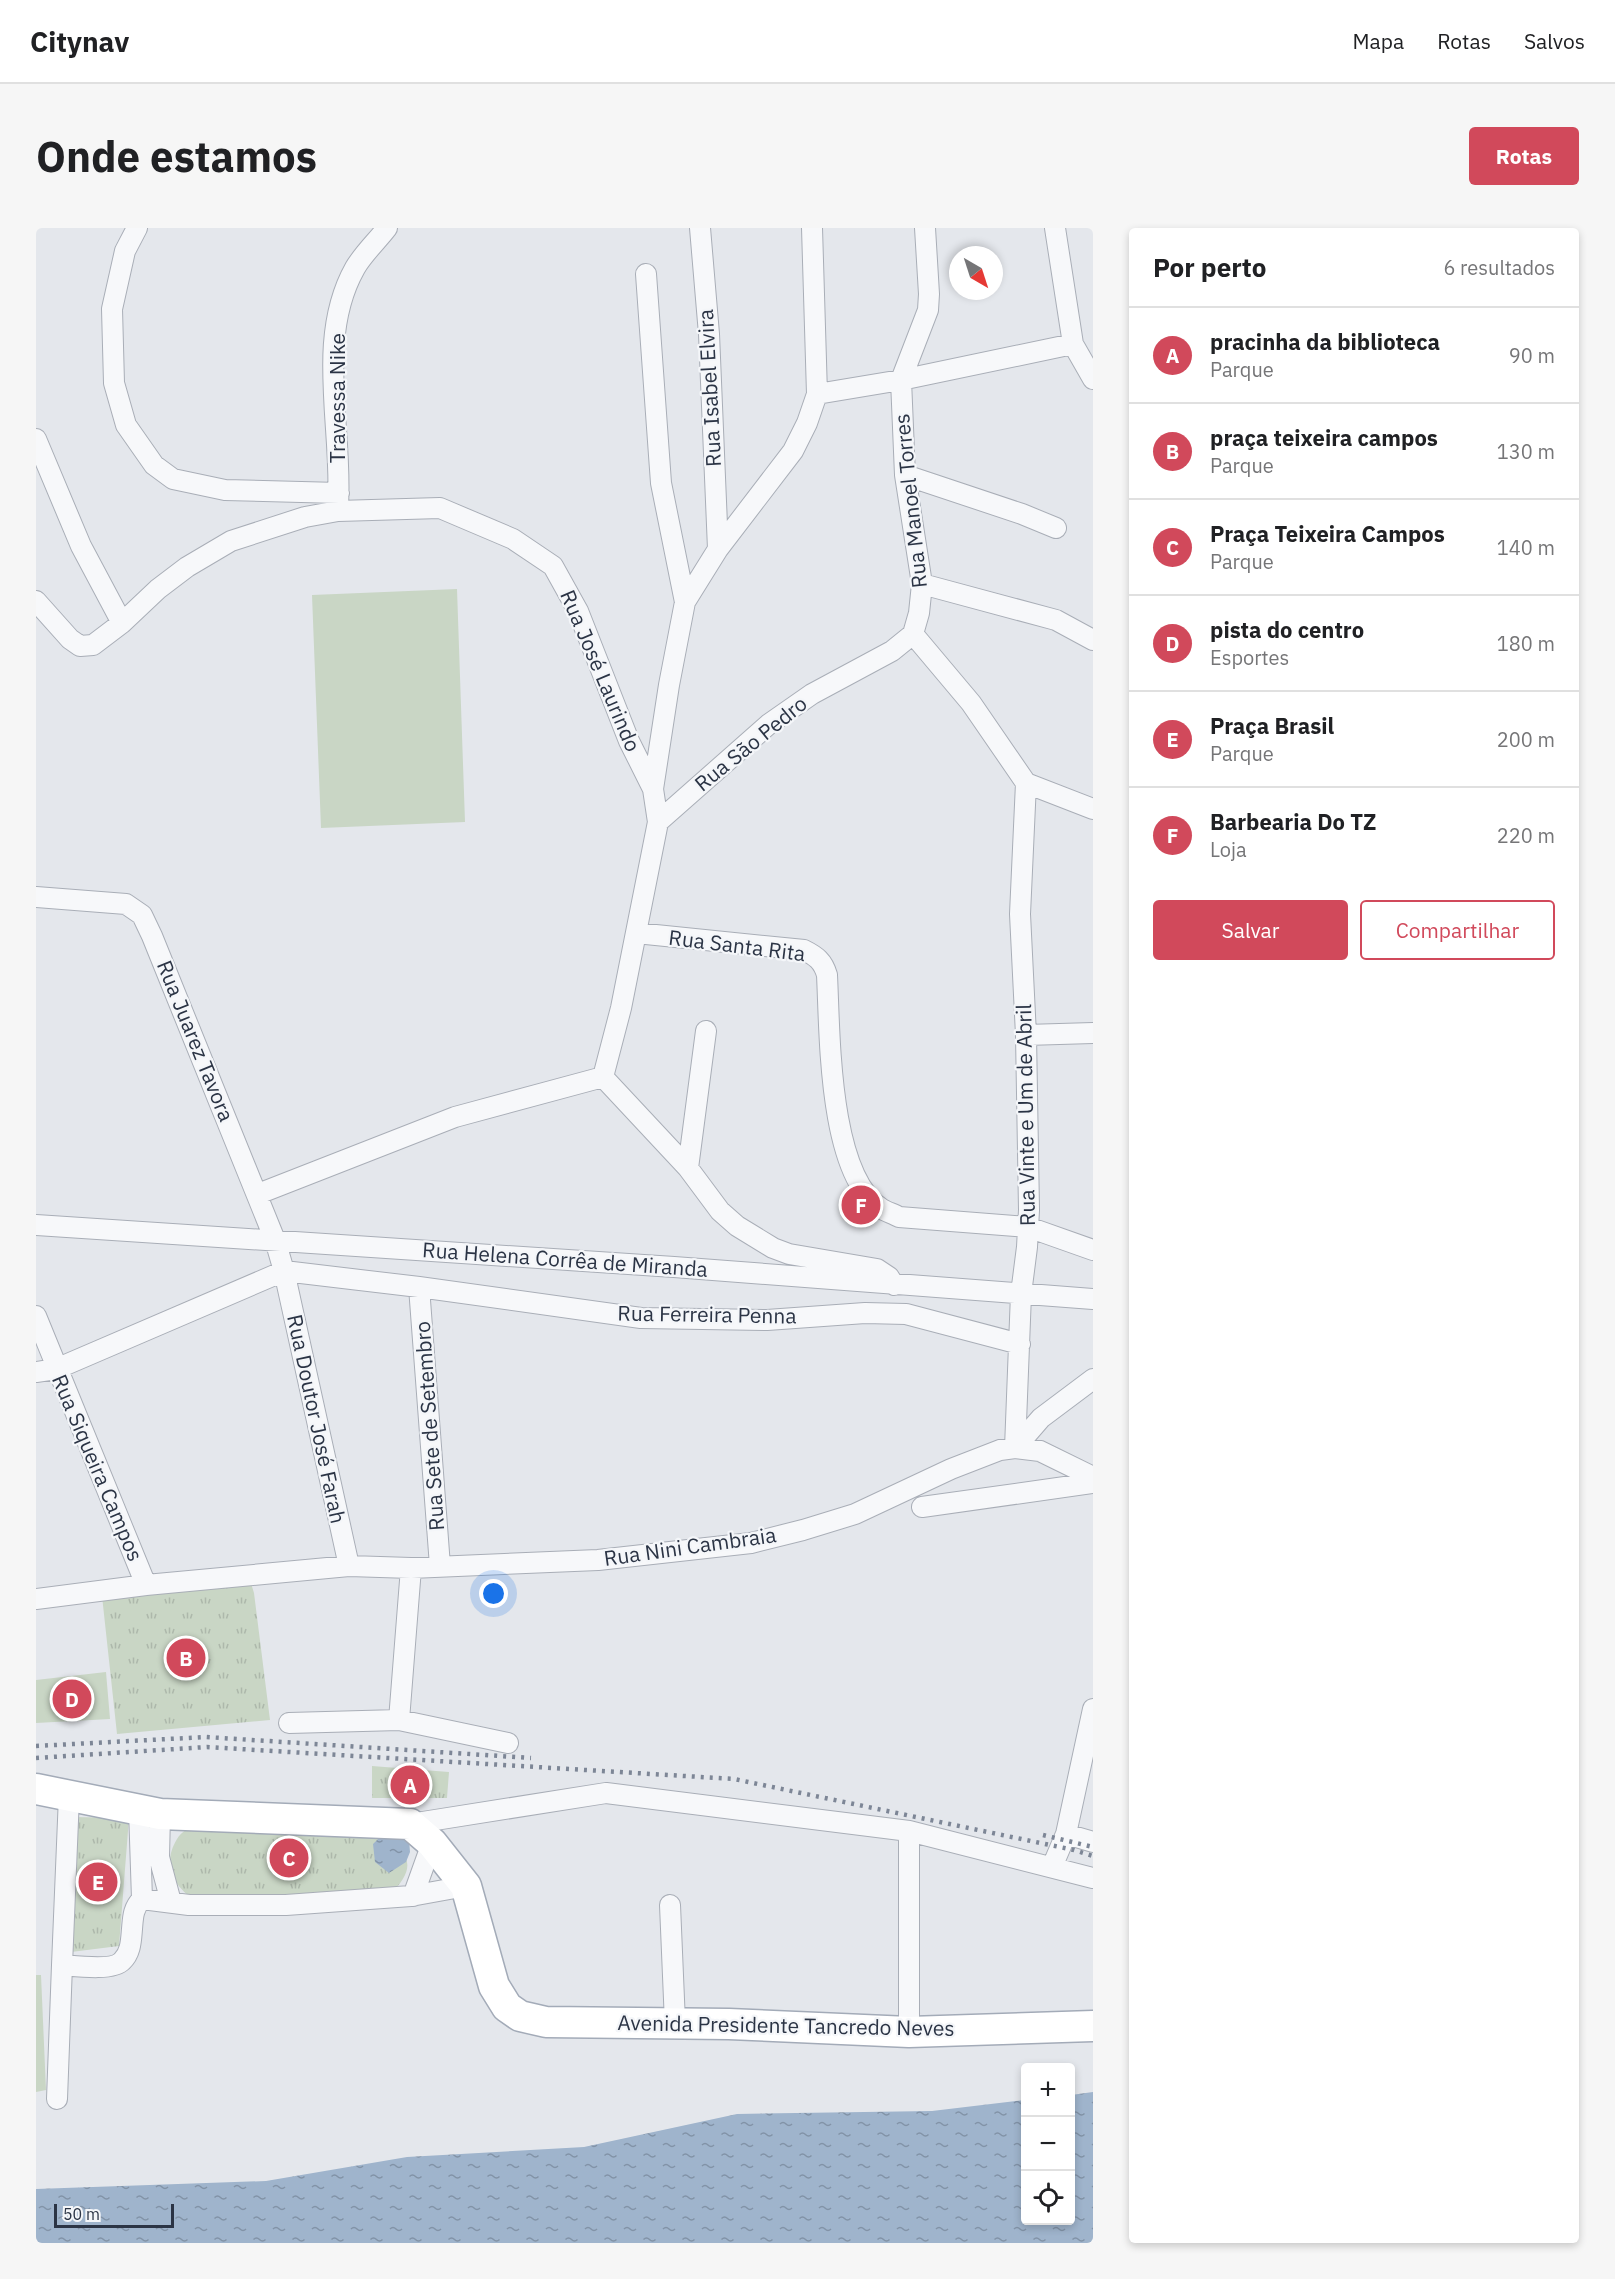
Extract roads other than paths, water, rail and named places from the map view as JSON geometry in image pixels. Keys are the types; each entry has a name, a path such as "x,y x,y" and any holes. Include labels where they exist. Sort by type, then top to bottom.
{"main road":[{"path":"36,1789 150,1812 421,1833 466,1886"},
{"name":"Avenida Presidente Tancredo Neves","path":"466,1886 494,1986 507,2007 520,2016 546,2022 675,2023 909,2032 1093,2026"}],"street":[{"name":"Rua José Laurindo","path":"137,228 125,251 112,309 114,383 126,425 154,465 173,479 225,490 338,502 440,508 513,539 553,566 578,611 629,741 653,789"},
{"name":"Travessa Nike","path":"338,502 334,388 335,338 341,300 356,267 387,228"},
{"name":"Rua Isabel Elvira","path":"700,228 709,334 718,549"},
{"path":"603,1077 621,1008 658,822 653,789 685,602 718,549 793,451 807,423 817,394 812,228"},
{"name":"Rua Manoel Torres","path":"913,634 919,613 922,584 905,474 901,380 928,310 925,228"},
{"path":"1055,228 1073,344 1093,379"},
{"path":"646,274 661,483 685,602"},
{"path":"817,394 901,380 1073,344"},
{"path":"36,439 81,546 122,623"},
{"path":"905,474 1056,528"},
{"path":"36,601 70,639 80,646 93,645 122,623 158,588 187,567 231,541 305,517 338,502"},
{"path":"922,584 1056,620 1093,640"},
{"path":"913,634 971,703 1026,783 1093,809"},
{"name":"Rua São Pedro","path":"658,822 769,724 812,694 892,651 913,634"},
{"name":"Rua Vinte e Um de Abril","path":"1015,1448 1021,1294 1028,1227 1026,1035 1020,914 1026,783"},
{"name":"Rua Juarez Tavora","path":"36,897 126,904 142,915 258,1194 284,1271"},
{"name":"Rua Santa Rita","path":"636,933 804,950 816,956 824,965 827,975 831,1075 843,1145 855,1173 870,1197 882,1209 899,1216 1028,1227"},
{"path":"688,1168 706,1031"},
{"path":"1026,1035 1093,1033"},
{"path":"258,1194 455,1117 603,1077"},
{"path":"603,1077 688,1168 728,1220 789,1254 877,1269 889,1277 894,1285"},
{"name":"Rua Helena Corrêa de Miranda","path":"36,1225 674,1267 1093,1299"},
{"path":"1028,1227 1093,1250"},
{"path":"36,1372 56,1369 284,1271"},
{"name":"Rua Ferreira Penna","path":"284,1271 641,1318 767,1320 865,1313 906,1314 1020,1344"},
{"name":"Rua Doutor José Farah","path":"284,1271 349,1566"},
{"name":"Rua Sete de Setembro","path":"419,1287 440,1566"},
{"name":"Rua Siqueira Campos","path":"36,1316 146,1585"},
{"path":"1015,1448 1041,1418 1093,1379"},
{"path":"1015,1448 1040,1451 1093,1477"},
{"name":"Rua Nini Cambraia","path":"36,1599 146,1585 349,1566 411,1568 598,1560 750,1543 855,1514 951,1469 986,1455 1015,1448"},
{"path":"922,1507 1093,1483"},
{"path":"399,1720 411,1568"},
{"path":"1052,1867 1066,1834 1093,1709"},
{"path":"289,1723 399,1720 508,1743"},
{"path":"413,1896 421,1833 606,1793 909,1832 1093,1878"},
{"path":"57,2098 69,1796"},
{"path":"62,1965 99,1967 116,1965 122,1961 130,1947 134,1911 142,1899 150,1812"},
{"path":"150,1812 171,1902"},
{"path":"909,1832 909,2032"},
{"path":"1066,1834 1093,1842"},
{"path":"142,1899 189,1905 286,1905 413,1896 466,1886"},
{"path":"670,1905 675,2023"}],"water":[{"path":"385,1832 409,1839 410,1852 406,1862 389,1873 375,1862 373,1844"},
{"path":"1093,2092 1093,2243 36,2243 36,2189 266,2181 407,2157 584,2147 737,2114 932,2111 1021,2100 1021,2225 1075,2225 1075,2094"}],"railway":[{"path":"36,1746 206,1737 531,1758"},
{"path":"36,1758 207,1747 734,1779 1074,1850 1093,1856"},
{"path":"1043,1835 1093,1847"}],"place":[{"name":"Barbearia Do TZ","path":"861,1205"},
{"name":"praça teixeira campos","path":"186,1658"},
{"name":"pista do centro","path":"72,1699"},
{"name":"pracinha da biblioteca","path":"410,1785"},
{"name":"Praça Teixeira Campos","path":"289,1858"},
{"name":"Praça Brasil","path":"98,1882"}]}
